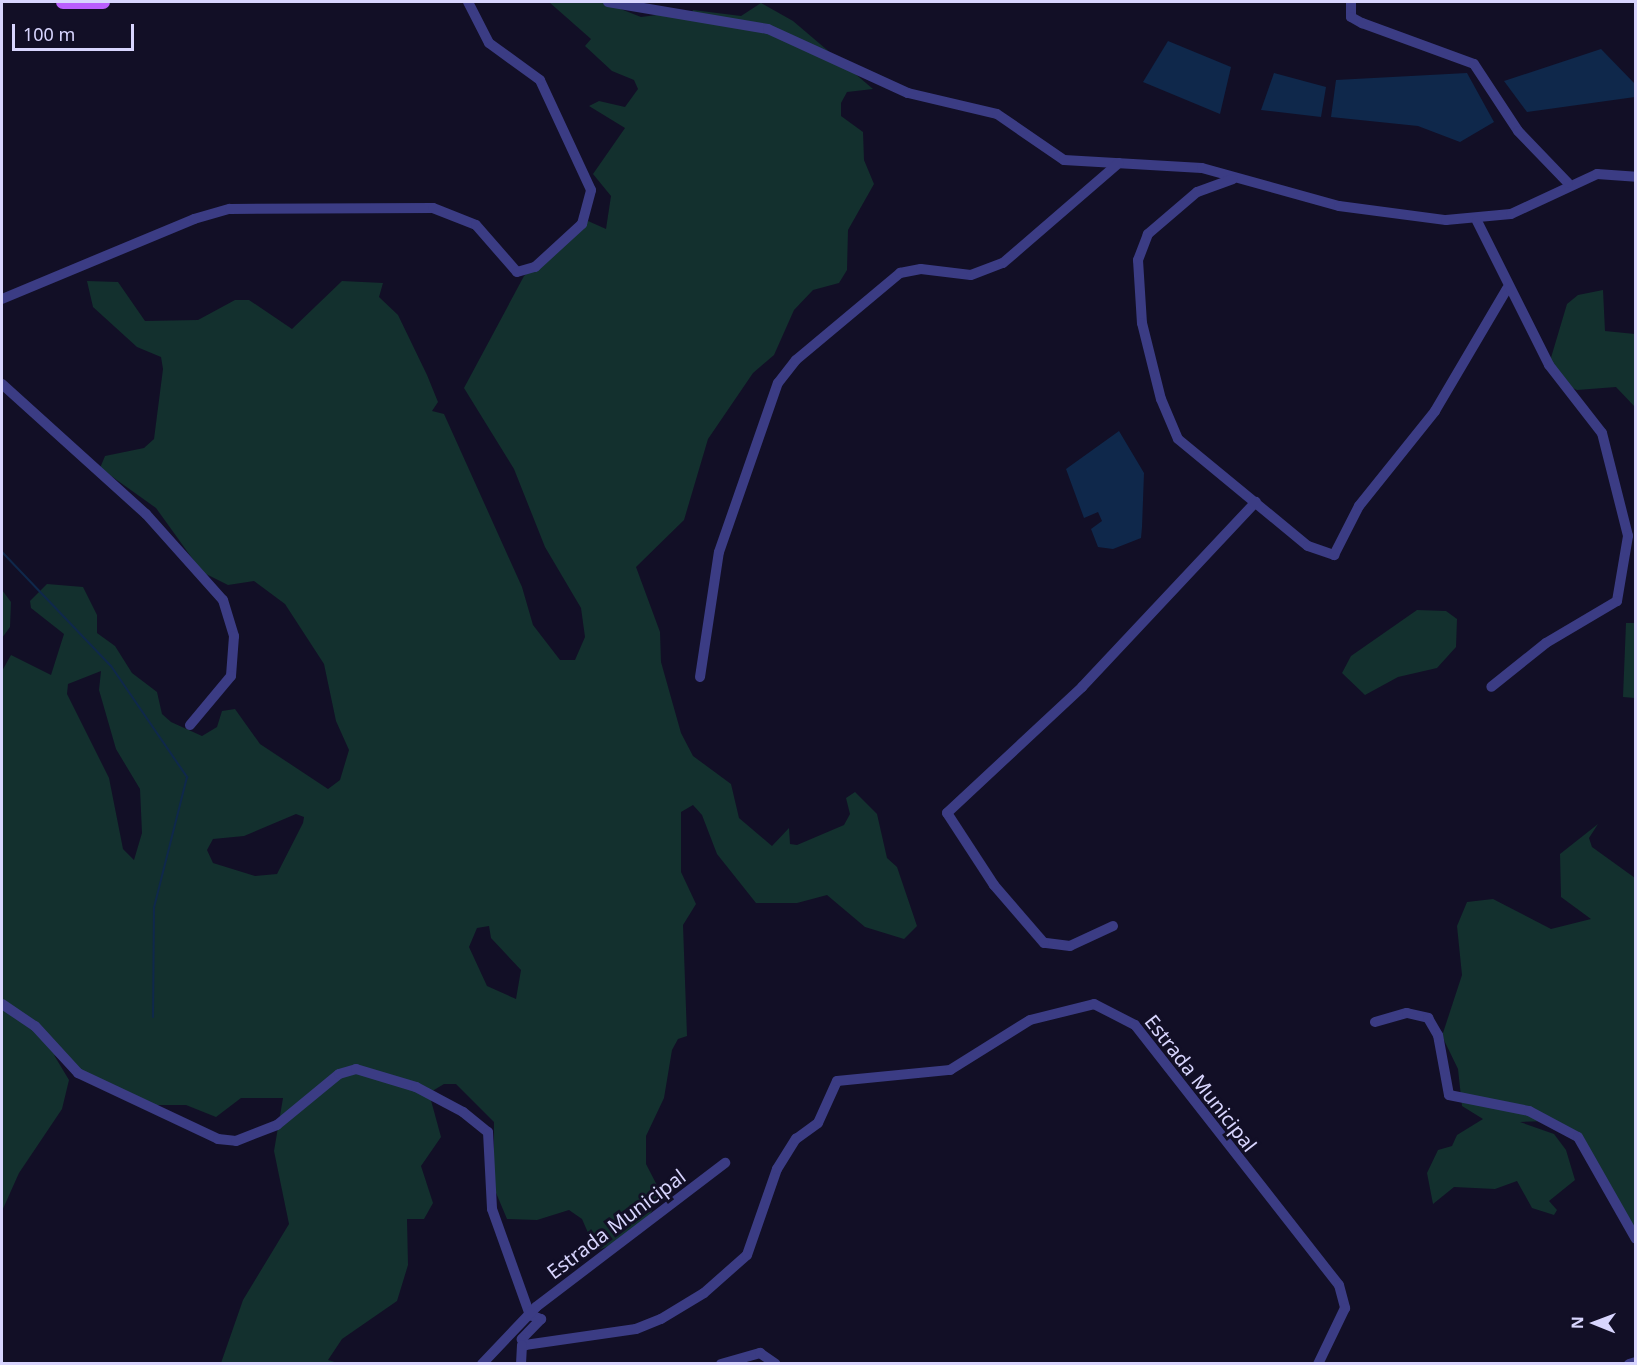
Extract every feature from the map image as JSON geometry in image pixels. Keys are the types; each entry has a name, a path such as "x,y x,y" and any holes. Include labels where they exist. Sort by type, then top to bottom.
{"main road":[{"path":"63,2 103,2"}],"street":[{"path":"2,299 194,219 230,209 433,208 476,225 517,272 535,267 582,224 591,190 540,80 489,43 468,2"},
{"path":"608,2 768,29 908,93 997,114 1064,160 1202,168 1233,179 1339,206 1477,221 1511,214 1568,183 1597,174 1635,177"},
{"path":"1351,2 1351,16 1362,23 1474,64 1518,131 1568,183"},
{"path":"700,676 719,552 778,383 796,360 900,273 921,269 971,275 1004,263 1119,163"},
{"path":"1233,179 1197,192 1148,234 1138,260 1140,295 1154,375 1178,439 1256,502 1299,542 1334,555 1359,506 1435,411 1507,289"},
{"path":"1477,221 1507,289 1561,385 1602,433 1628,536 1617,601 1545,643 1491,687"},
{"path":"2,384 146,514 224,600 234,630 231,675 190,725"},
{"path":"1113,926 1077,944 1044,943 994,885 947,813 1082,687 1256,502"},
{"name":"Estrada Municipal","path":"2,1004 35,1026 78,1072 202,1134 236,1141 277,1125 339,1074 356,1069 416,1087 472,1118 488,1132 492,1209 530,1315"},
{"name":"Estrada Municipal","path":"522,1345 636,1329 670,1314 736,1268 747,1255 777,1169 796,1139 818,1123 843,1077 917,1077 950,1070 1030,1020 1094,1004 1134,1025 1339,1285 1345,1308 1318,1364"},
{"path":"1375,1022 1407,1013 1428,1018 1438,1035 1449,1095 1529,1111 1578,1137 1635,1239"},
{"name":"Estrada Municipal","path":"482,1364 530,1315 725,1162"},
{"name":"Estrada Municipal","path":"522,1345 541,1318 530,1315"},
{"path":"521,1364 522,1345"},
{"path":"721,1364 760,1353 776,1364"},
{"path":"1629,1364 1635,1362"}],"green space":[{"path":"549,2 603,2 641,17 680,12 690,18 693,10 741,16 761,3 793,21 873,89 847,92 841,103 841,116 863,132 864,160 874,184 848,230 847,270 839,283 813,290 794,310 774,355 753,373 708,439 684,520 636,567 660,632 661,662 681,733 693,756 731,784 739,818 772,846 789,828 790,844 797,845 844,825 850,814 846,798 855,792 877,814 887,858 897,867 917,926 904,939 865,927 827,895 797,903 756,903 717,854 702,815 693,805 681,812 681,872 696,904 683,925 687,1036 678,1039 672,1050 664,1098 646,1136 646,1164 661,1193 640,1234 596,1251 582,1219 569,1210 537,1220 507,1219 494,1188 494,1122 456,1084 444,1084 429,1093 441,1137 421,1166 433,1203 424,1219 407,1219 408,1265 397,1301 342,1339 328,1360 338,1363 221,1363 243,1300 289,1224 274,1151 283,1098 241,1098 216,1117 186,1105 149,1105 100,1088 54,1055 69,1080 62,1109 19,1173 2,1211 2,671 11,655 51,675 64,634 31,608 30,601 47,584 83,587 97,615 97,633 115,646 132,673 157,692 162,714 171,722 202,736 217,727 222,711 235,709 260,744 328,789 340,780 349,750 336,721 324,664 285,604 254,581 228,585 202,572 156,508 100,468 105,456 144,448 154,439 163,369 161,357 137,347 93,307 87,281 118,282 145,321 198,320 235,300 249,300 292,329 342,281 383,283 379,297 398,315 427,375 438,402 432,411 444,414 522,587 533,625 560,660 575,660 585,637 581,608 545,547 514,469 464,388 524,276 588,221 606,229 611,196 593,174 625,128 589,106 599,101 625,107 638,89 634,80 612,71 585,46 591,39","holes":["101,671 99,690 116,749 140,789 142,833 134,860 123,849 109,778 67,694 68,684","296,814 304,817 277,874 255,876 213,863 207,850 213,839 244,836","489,926 491,938 521,970 516,999 487,986 469,947 477,928"]},
{"path":"1603,290 1605,331 1635,334 1635,407 1616,387 1577,390 1564,384 1550,361 1567,304 1578,295"},
{"path":"2,590 11,602 10,627 2,638"},
{"path":"1417,610 1446,611 1457,619 1456,647 1437,668 1398,677 1365,695 1342,673 1351,656"},
{"path":"1626,623 1635,623 1635,698 1623,697"},
{"path":"1598,824 1589,838 1592,847 1635,878 1635,1239 1583,1146 1546,1121 1520,1122 1554,1134 1566,1150 1575,1180 1549,1201 1557,1210 1554,1215 1532,1208 1517,1181 1495,1189 1454,1187 1433,1204 1427,1173 1438,1150 1452,1146 1457,1135 1483,1119 1462,1106 1458,1069 1442,1036 1462,975 1457,926 1467,902 1493,899 1551,929 1591,919 1561,897 1560,854"}],"water":[{"path":"1168,41 1231,67 1220,114 1143,82"},
{"path":"1601,49 1635,84 1635,97 1527,112 1504,81"},
{"path":"1274,73 1326,87 1321,117 1261,110"},
{"path":"1467,73 1494,122 1460,142 1418,126 1331,117 1336,80"},
{"path":"1119,431 1144,473 1142,527 1141,538 1113,549 1098,547 1091,529 1102,521 1098,512 1084,518 1066,469"}],"waterway":[{"path":"2,552 111,666 187,777 154,907 153,1017"}]}
